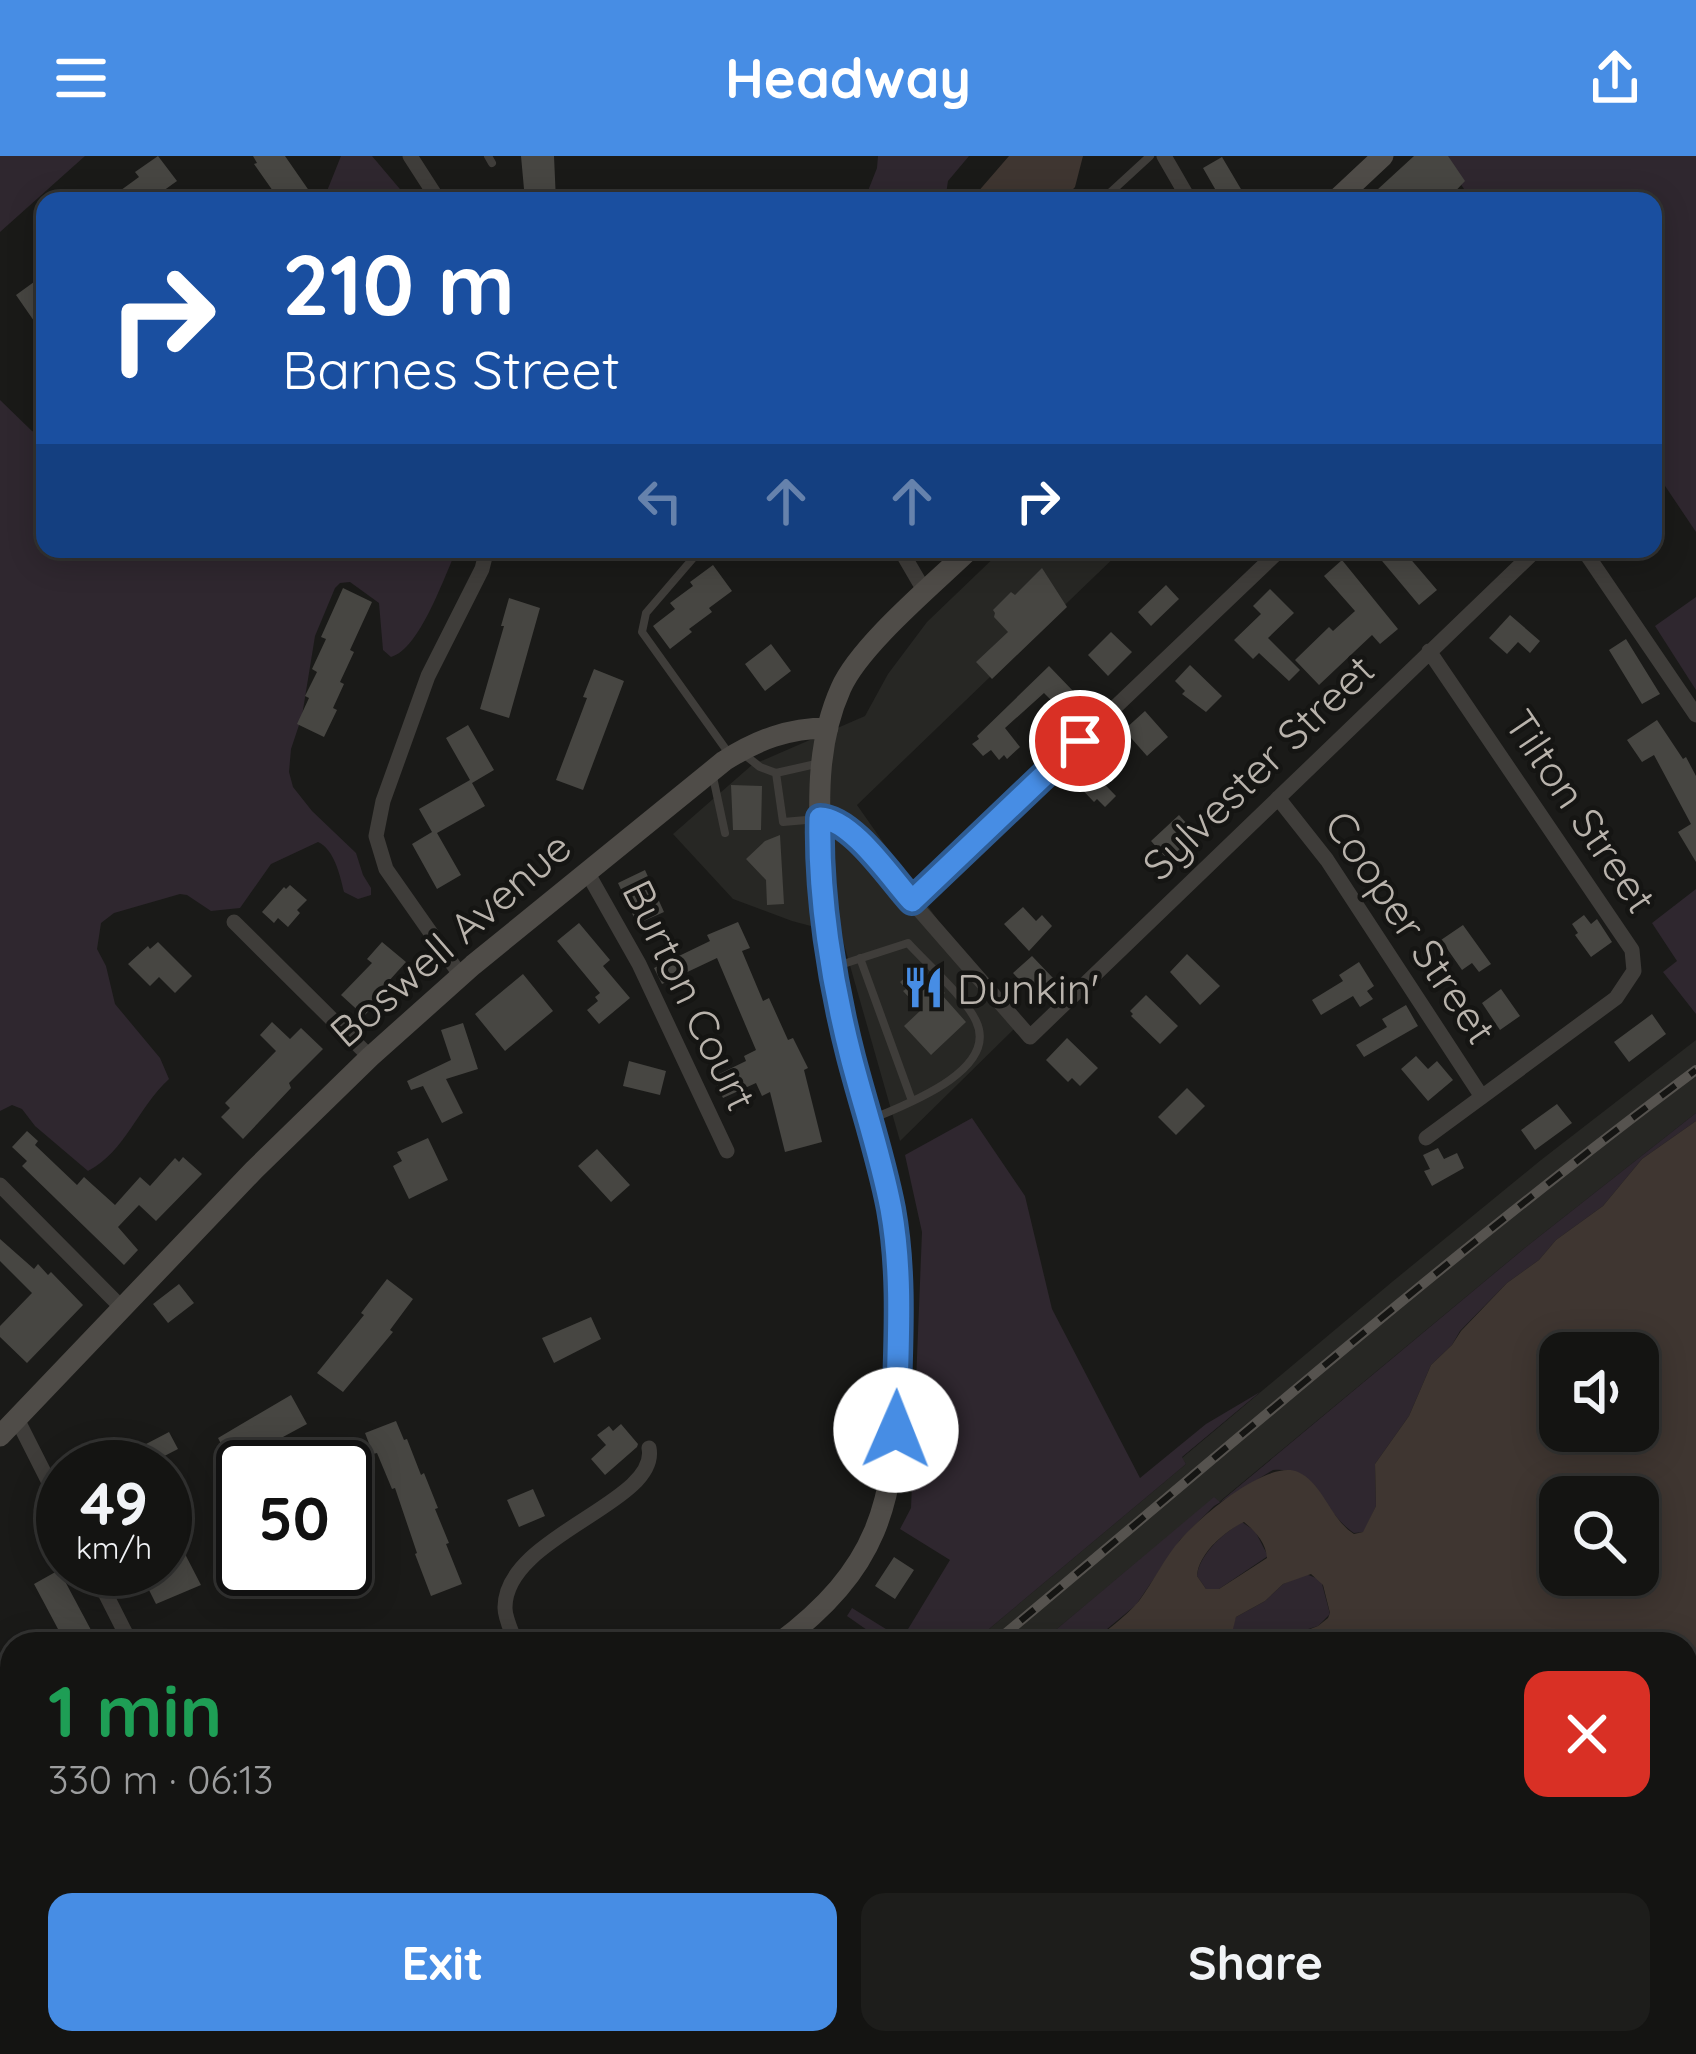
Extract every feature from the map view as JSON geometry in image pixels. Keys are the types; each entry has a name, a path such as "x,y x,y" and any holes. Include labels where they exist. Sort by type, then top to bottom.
{"main road":[{"path":"1345,192 1383,156"},
{"path":"793,1632 843,1584 874,1530 891,1478 896,1430 896,1253 887,1192 849,1050 833,968 820,818 821,762 837,698 851,671 961,558"},
{"name":"Boswell Avenue","path":"0,1436 254,1170 461,976 728,759 788,731 828,728"}],"street":[{"path":"410,156 433,192"},
{"path":"1163,156 1185,192"},
{"path":"461,976 386,868 376,836 382,801 428,676 485,558"},
{"path":"905,558 925,592"},
{"path":"820,818 830,818 848,829 912,901 1272,558"},
{"name":"Sylvester Street","path":"912,901 1030,1037 1527,558"},
{"path":"1588,558 1696,715"},
{"name":"Tilton Street","path":"1426,1138 1616,998 1634,971 1632,950 1429,651"},
{"name":"Cooper Street","path":"1278,798 1328,860 1482,1097"},
{"name":"Burton Court","path":"587,872 639,964 727,1151"},
{"path":"234,922 370,1058"},
{"path":"0,1185 122,1308"},
{"path":"17,1419 36,1457"},
{"path":"513,1632 505,1609 512,1579 534,1554 644,1474 651,1461 649,1448"},
{"path":"107,1596 125,1632"}],"lane":[{"path":"1111,192 1150,156"},
{"path":"693,558 646,613 643,632 728,759 725,833"},
{"path":"728,759 776,773 821,762"},
{"path":"776,773 783,822 820,818"},
{"path":"833,968 908,943 966,1007 979,1033 972,1059 934,1091 868,1120"},
{"path":"860,958 912,1101"}],"shaded area":[{"path":"0,156 85,156 45,192 36,192 36,200 0,232"},
{"path":"341,156 372,156 402,192 327,192"},
{"path":"878,156 969,156 948,181 946,192 868,192"},
{"path":"1009,156 1083,156 1070,192 978,192"},
{"path":"1442,156 1696,156 1696,532 1662,481 1662,192 1466,192"},
{"path":"0,400 36,433 36,558 453,558 430,610 402,651 391,657 383,650 379,603 350,582 335,588 315,636 289,772 293,787 312,811 356,853 371,895 358,899 344,892 332,856 318,842 271,864 240,908 211,911 180,894 114,913 101,923 97,949 115,1004 160,1058 169,1079 112,1152 88,1171 22,1109 12,1105 0,1111"},
{"path":"994,558 1114,558 857,805 1014,1029 900,1141 841,934 733,899 673,834 752,765 865,716 888,674 927,622"},
{"path":"1696,597 1696,690 1655,626"},
{"path":"1696,889 1696,1014 1663,972 1677,961 1652,923"},
{"path":"1696,1040 1696,1113 1053,1632 985,1632 1186,1464 1182,1458 1541,1160"},
{"path":"1696,1113 1696,1121 1642,1159 1603,1206 1507,1283 1431,1365 1409,1416 1375,1464 1376,1506 1364,1532 1354,1533 1344,1525 1300,1475 1273,1470 1214,1506 1180,1540 1136,1605 1103,1632 1053,1632 1214,1497 1220,1502 1526,1247"},
{"path":"972,1118 1025,1196 1052,1309 1140,1478 1206,1424 1260,1392 1182,1457 1186,1464 985,1632 906,1632 950,1560 900,1529 911,1508 922,1232 905,1155"},
{"path":"1696,1121 1696,1632 1278,1632 1305,1631 1328,1618 1323,1585 1311,1574 1283,1584 1236,1617 1232,1632 1104,1632 1139,1601 1190,1529 1235,1492 1269,1474 1285,1470 1307,1477 1346,1527 1354,1534 1363,1532 1376,1506 1375,1464 1409,1416 1431,1365 1507,1283 1539,1260 1556,1240 1603,1206 1642,1159","holes":["1244,1522 1267,1558 1219,1589 1206,1589 1197,1576 1214,1544"]},
{"path":"1242,1522 1255,1531 1268,1556 1219,1589 1206,1589 1197,1576 1202,1560"},
{"path":"1306,1574 1321,1580 1330,1614 1318,1626 1302,1631 1230,1632 1236,1617"},
{"path":"852,1608 891,1632 870,1632 847,1616"}],"building":[{"path":"158,156 177,181 162,192 118,192 139,177 135,172"},
{"path":"253,156 285,156 310,192 274,192"},
{"path":"521,156 554,156 556,192 524,189"},
{"path":"1414,156 1448,156 1465,181 1455,192 1375,192"},
{"path":"1222,157 1243,192 1217,192 1203,168"},
{"path":"36,281 36,320 34,321 16,295"},
{"path":"1380,558 1410,558 1437,590 1419,605"},
{"path":"1342,560 1398,629 1380,644 1372,635 1319,685 1295,660 1329,627 1333,631 1355,611 1324,576"},
{"path":"713,565 732,591 670,649 653,626 675,609 670,603 693,586 690,582"},
{"path":"1042,568 1067,607 992,679 976,662 1008,632 993,610"},
{"path":"1166,585 1179,599 1151,626 1138,612"},
{"path":"343,588 372,602 350,650 354,652 333,708 337,710 324,737 297,724 317,672 312,669 326,639 321,637"},
{"path":"1270,589 1294,613 1268,638 1300,670 1289,681 1259,653 1253,659 1234,640 1261,614 1253,606"},
{"path":"509,598 540,608 509,718 480,709"},
{"path":"1510,615 1540,641 1530,653 1518,642 1507,654 1489,638"},
{"path":"1111,632 1132,652 1108,676 1088,655"},
{"path":"1626,639 1660,694 1642,704 1609,650"},
{"path":"771,644 791,671 765,691 745,664"},
{"path":"1190,665 1222,696 1206,712 1182,694 1185,691 1175,681"},
{"path":"1049,666 1074,692 1058,707 1044,693 1005,728 1020,747 1007,759 1004,755 999,760 991,750 983,756 972,744 977,736"},
{"path":"594,669 624,681 583,790 556,780"},
{"path":"1145,711 1168,737 1147,756 1124,730"},
{"path":"1657,720 1696,776 1696,862 1678,832 1691,824 1654,755 1642,762 1627,740"},
{"path":"468,725 494,770 472,783 485,806 437,833 461,875 437,889 412,844 432,832 419,809 470,780 446,738"},
{"path":"1085,764 1116,796 1105,807 1071,778"},
{"path":"731,785 762,786 761,830 733,830"},
{"path":"1179,815 1196,834 1168,860 1151,841"},
{"path":"780,835 784,904 767,905 766,880 746,859 765,841"},
{"path":"645,870 664,912 637,924 618,883"},
{"path":"290,885 307,900 288,927 262,912"},
{"path":"1023,907 1036,921 1042,915 1052,926 1029,951 1004,924"},
{"path":"1584,915 1591,924 1597,919 1612,942 1591,957 1572,924"},
{"path":"738,922 750,948 742,951 763,1001 769,998 788,1040 793,1038 808,1068 804,1070 822,1142 785,1152 770,1092 762,1096 756,1083 723,1098 713,1077 746,1061 744,1056 756,1050 717,958 662,984 654,968"},
{"path":"579,923 610,960 603,966 630,998 599,1024 587,1010 600,993 557,941"},
{"path":"1463,925 1491,964 1479,972 1472,963 1462,970 1441,940"},
{"path":"158,942 192,976 175,993 159,977 150,986 128,964"},
{"path":"382,942 406,962 364,1016 341,995 372,963 367,959"},
{"path":"1187,954 1220,986 1200,1005 1170,972"},
{"path":"1032,956 1053,978 1034,996 1013,973"},
{"path":"1359,962 1374,986 1367,991 1373,999 1360,1007 1353,996 1321,1015 1312,1000 1343,981 1339,975"},
{"path":"917,967 945,993 942,995 966,1022 931,1055 904,1026 921,1010 900,982"},
{"path":"523,974 553,1011 505,1051 475,1014"},
{"path":"1501,989 1520,1016 1500,1030 1482,1003"},
{"path":"1146,995 1178,1026 1160,1044 1131,1016 1130,1011"},
{"path":"1406,1005 1418,1026 1364,1057 1356,1045 1387,1027 1382,1019"},
{"path":"1652,1014 1666,1034 1629,1062 1614,1042"},
{"path":"272,1022 290,1039 301,1028 323,1049 243,1139 221,1117 230,1108 225,1103 276,1051 260,1035"},
{"path":"463,1023 478,1069 446,1079 463,1113 442,1123 423,1086 411,1090 407,1081 451,1060 441,1030"},
{"path":"1067,1038 1098,1068 1080,1086 1072,1078 1068,1082 1046,1060"},
{"path":"1416,1056 1428,1069 1437,1061 1453,1080 1428,1101 1401,1069"},
{"path":"629,1061 666,1071 660,1095 623,1086"},
{"path":"1187,1088 1205,1106 1176,1135 1158,1117"},
{"path":"1557,1104 1572,1123 1535,1150 1521,1130"},
{"path":"27,1131 38,1141 35,1145 77,1185 84,1177 115,1205 140,1177 150,1186 175,1158 179,1162 183,1157 202,1174 156,1221 139,1205 118,1227 138,1250 124,1265 22,1166 27,1161 12,1147"},
{"path":"428,1138 448,1180 409,1199 393,1166 402,1161 397,1152"},
{"path":"1438,1148 1444,1159 1457,1153 1464,1168 1432,1186 1423,1155"},
{"path":"597,1149 630,1185 611,1202 578,1166"},
{"path":"0,1239 34,1269 38,1264 48,1275 51,1272 83,1305 27,1363 0,1337 0,1326 32,1293 0,1261"},
{"path":"387,1279 413,1299 390,1330 393,1332 343,1392 317,1373"},
{"path":"179,1284 194,1303 168,1323 153,1304"},
{"path":"591,1317 601,1339 554,1363 542,1338"},
{"path":"291,1395 307,1424 277,1440 218,1438"},
{"path":"396,1421 421,1475 424,1473 462,1584 431,1596 395,1488 365,1433"},
{"path":"621,1424 638,1444 605,1475 591,1459 606,1445 597,1435"},
{"path":"533,1489 545,1516 519,1527 507,1500"},
{"path":"894,1557 914,1570 895,1599 875,1586"},
{"path":"192,1568 201,1585 192,1589"},
{"path":"40,1596 73,1596 91,1630 60,1632"},
{"path":"152,1596 175,1596 156,1604"}],"railway":[{"path":"1007,1632 1428,1280 1696,1070"}],"place":[{"name":"Dunkin'","path":"923,988"}],"route":[{"path":"896,1430 895,1234 835,980 820,818 830,818 848,829 912,901 1080,741"}]}
